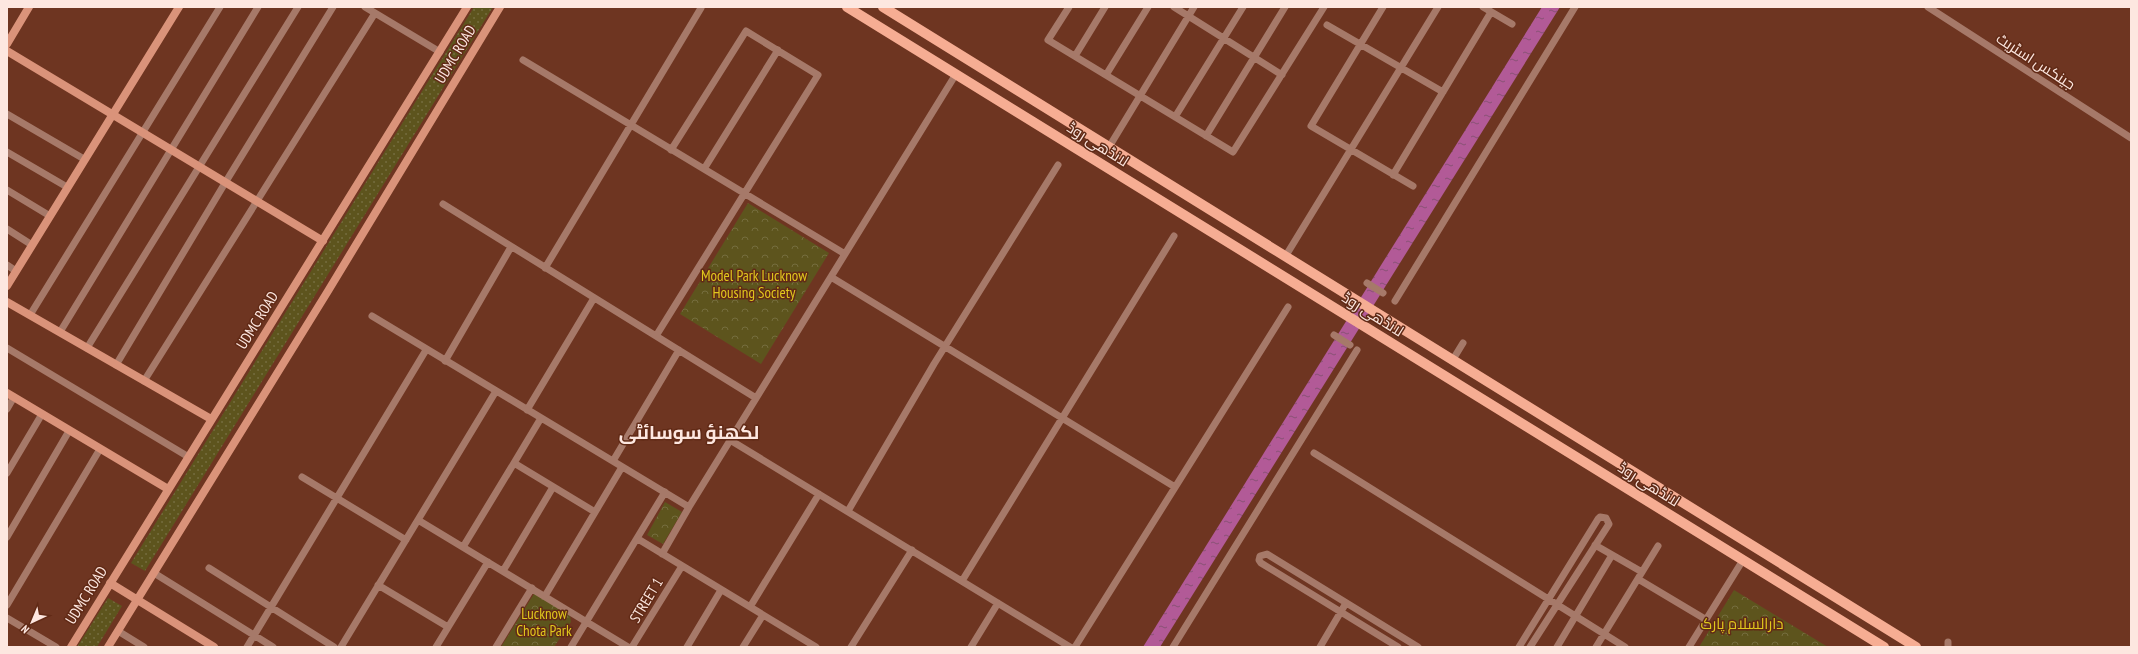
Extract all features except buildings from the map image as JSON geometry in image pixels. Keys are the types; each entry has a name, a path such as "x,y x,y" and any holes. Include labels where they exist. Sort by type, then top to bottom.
{"main road":[{"path":"7,44 29,7"},
{"path":"7,286 179,7"},
{"name":"UDMC ROAD","path":"71,647 187,456 323,241 468,7"},
{"name":"UDMC ROAD","path":"108,647 324,298 500,7"},
{"name":"لانڈھی روڈ","path":"847,7 1884,647"},
{"name":"لانڈھی روڈ","path":"883,7 1916,647"},
{"path":"7,51 323,241"},
{"path":"7,302 211,419"},
{"path":"10,395 168,489"},
{"path":"110,583 214,647"}],"street":[{"path":"30,316 220,7"},
{"path":"60,332 258,7"},
{"path":"87,348 298,7"},
{"path":"116,365 333,7"},
{"path":"365,7 440,52"},
{"path":"1069,7 1048,40 1233,152 1324,7"},
{"path":"1075,56 1105,7"},
{"path":"1106,75 1148,7"},
{"path":"1174,7 1282,75"},
{"path":"1109,147 1194,7"},
{"path":"1175,117 1243,7"},
{"path":"1206,136 1285,7"},
{"path":"1382,7 1311,126 1413,186"},
{"path":"1285,257 1438,7"},
{"path":"1483,7 1512,24"},
{"path":"1395,301 1575,7"},
{"name":"جینکس اسٹریٹ","path":"1928,7 2131,138"},
{"path":"546,268 701,8"},
{"path":"1393,175 1491,12"},
{"path":"144,381 375,13"},
{"path":"1327,25 1443,92"},
{"path":"656,336 818,75 746,31 672,150"},
{"path":"704,169 778,50"},
{"path":"523,60 845,254"},
{"path":"662,554 730,440 956,74"},
{"path":"7,114 84,160"},
{"path":"7,152 67,187"},
{"path":"848,511 945,346 1058,165"},
{"path":"7,190 50,216"},
{"path":"443,204 756,398"},
{"path":"7,229 32,244"},
{"path":"962,581 1174,236"},
{"path":"445,360 511,247"},
{"path":"7,265 16,271"},
{"path":"831,277 1175,487"},
{"path":"1367,283 1383,293"},
{"path":"527,410 594,298"},
{"path":"1075,647 1288,307"},
{"path":"372,316 426,350 689,507"},
{"path":"1334,335 1350,345"},
{"path":"1452,360 1463,343"},
{"path":"7,348 187,456"},
{"path":"247,647 426,350"},
{"path":"613,461 679,350"},
{"path":"1173,647 1357,350"},
{"path":"341,647 496,391"},
{"path":"7,409 10,395"},
{"path":"7,473 42,414"},
{"path":"463,547 541,418"},
{"path":"7,537 70,431"},
{"path":"730,440 1070,647"},
{"path":"7,605 100,449"},
{"path":"1314,453 1624,647"},
{"path":"514,463 595,512"},
{"path":"545,596 622,467"},
{"path":"302,477 406,540"},
{"path":"503,571 553,487"},
{"path":"571,647 638,539 665,492"},
{"path":"750,607 819,494"},
{"path":"1519,647 1598,519 1603,517 1609,524 1530,647"},
{"path":"418,520 628,647"},
{"path":"638,539 763,615 803,644 816,647"},
{"path":"1595,545 1642,572"},
{"path":"1596,647 1658,546"},
{"path":"851,647 912,550"},
{"path":"1398,647 1261,563 1259,560 1260,556 1267,554 1418,647"},
{"path":"1557,647 1612,555"},
{"path":"1689,647 1743,560"},
{"path":"436,647 488,562"},
{"name":"STREET 1","path":"632,647 682,566"},
{"path":"209,568 334,647"},
{"path":"154,573 273,647"},
{"path":"1638,579 1705,619"},
{"path":"378,585 448,627"},
{"path":"496,647 532,588"},
{"path":"686,647 721,590"},
{"path":"971,647 998,603"},
{"path":"1320,647 1346,603"},
{"path":"743,647 763,615"},
{"path":"7,618 56,647"},
{"path":"118,631 144,647"}],"green space":[{"path":"474,7 493,7 145,571 131,563"},
{"name":"Model Park Lucknow Housing Society","path":"748,203 829,253 761,364 680,314"},
{"path":"665,502 682,512 663,544 647,535"},
{"name":"Lucknow Chota Park","path":"537,589 569,609 571,622 554,647 501,647"},
{"name":"دارالسلام پارک","path":"1734,590 1828,647 1699,647"},
{"path":"108,598 122,606 97,647 77,647"}],"water":[{"path":"1542,7 1560,7 1160,647 1143,647"}],"district":[{"name":"لکھنؤ سوسائٹی","path":"689,432"}]}
